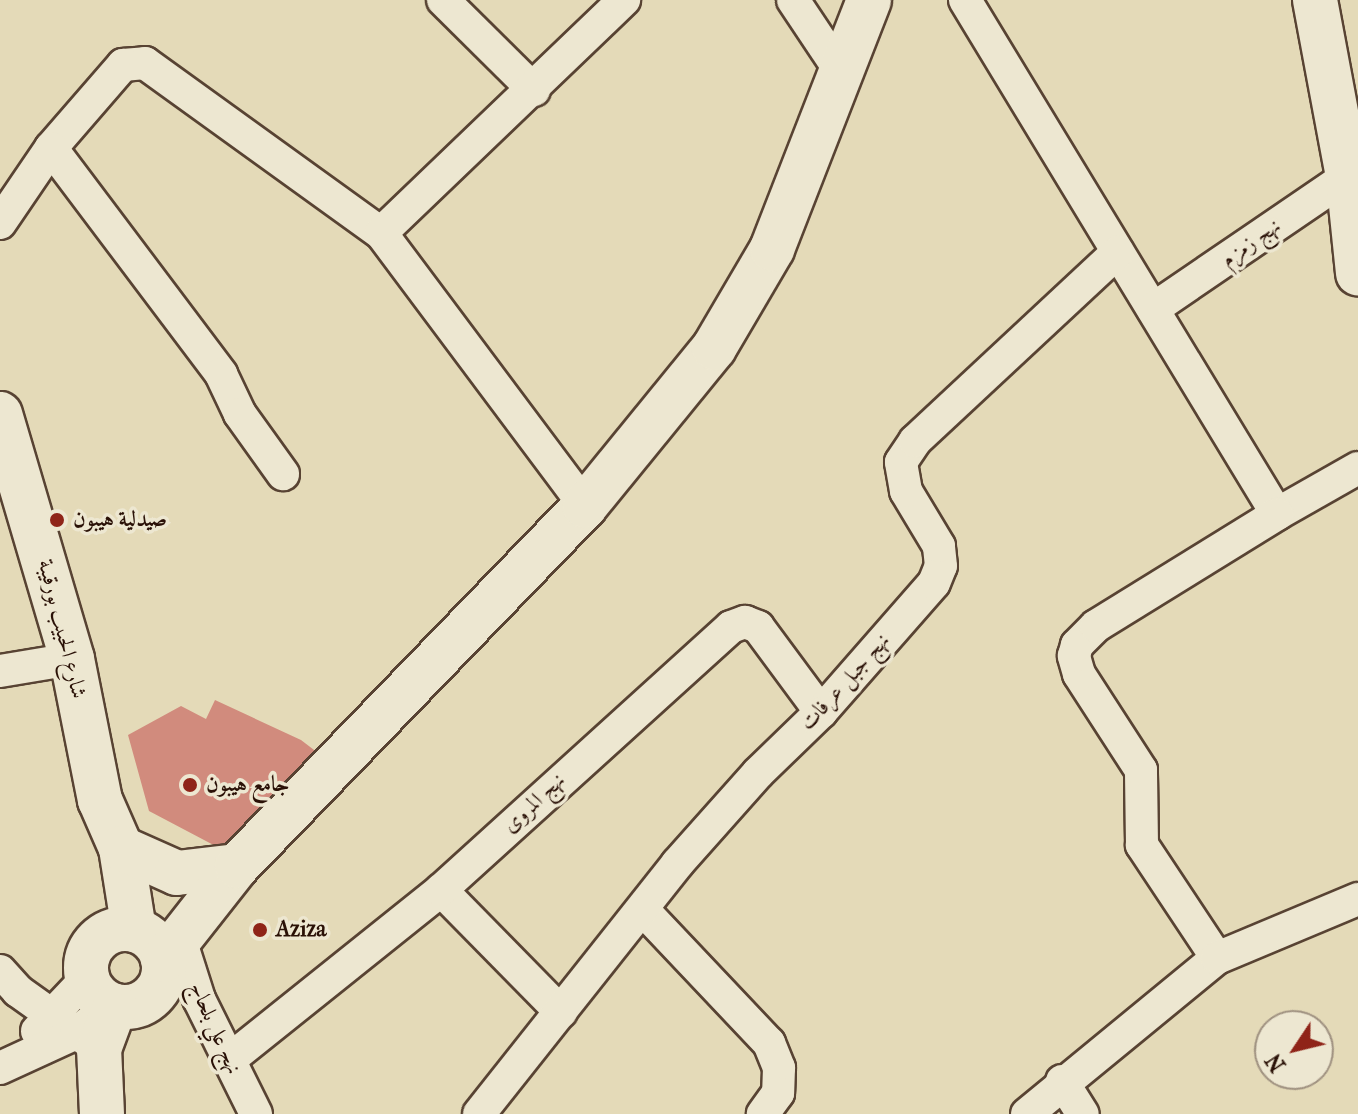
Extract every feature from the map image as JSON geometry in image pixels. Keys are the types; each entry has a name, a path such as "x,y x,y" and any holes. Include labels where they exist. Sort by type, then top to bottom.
{"main road":[{"path":"128,961 237,866 585,506 714,348 748,297 772,249 869,0"},
{"path":"1315,0 1346,94 1348,176 1358,273"},
{"name":"شارع الحبيب بورقيبة","path":"0,414 72,659 128,961"},
{"name":"شارع الحبيب بورقيبة","path":"100,800 121,848 128,961 76,1033 102,1114"},
{"path":"121,848 177,873 237,866"}],"street":[{"path":"443,0 534,90"},
{"path":"381,233 534,90 624,0"},
{"path":"793,0 841,72"},
{"path":"965,0 1277,514"},
{"path":"0,223 51,148 123,65 138,61 381,233 585,506"},
{"path":"51,148 221,374 240,414 283,474"},
{"name":"نهج زمزم","path":"1153,309 1348,176"},
{"name":"نهج جبل عرفات","path":"479,1114 644,911 677,864 758,773 821,712 934,583 941,566 939,546 906,491 901,462 908,452 1118,252"},
{"path":"1217,958 1142,845 1141,770 1079,674 1074,656 1077,645 1096,626 1277,514 1358,468"},
{"name":"نهج المروى","path":"229,1060 441,890 731,627 745,622 758,627 821,712"},
{"path":"0,671 72,659"},
{"path":"441,890 561,1012"},
{"path":"1027,1114 1062,1081 1217,958 1358,899"},
{"path":"644,911 769,1043 779,1068 778,1093 763,1114"},
{"path":"0,968 48,983 128,961"},
{"name":"نهج علي بلحاج","path":"128,961 199,999 256,1114"},
{"path":"0,968 76,1033 0,1066"},
{"path":"1062,1081 1083,1114"}],"building":[{"path":"215,700 301,740 318,753 223,850 149,811 128,735 181,706 206,719"}],"place":[{"name":"صيدلية هيبون","path":"57,520"},
{"name":"جامع هيبون","path":"190,785"},
{"name":"Aziza","path":"260,930"}]}
